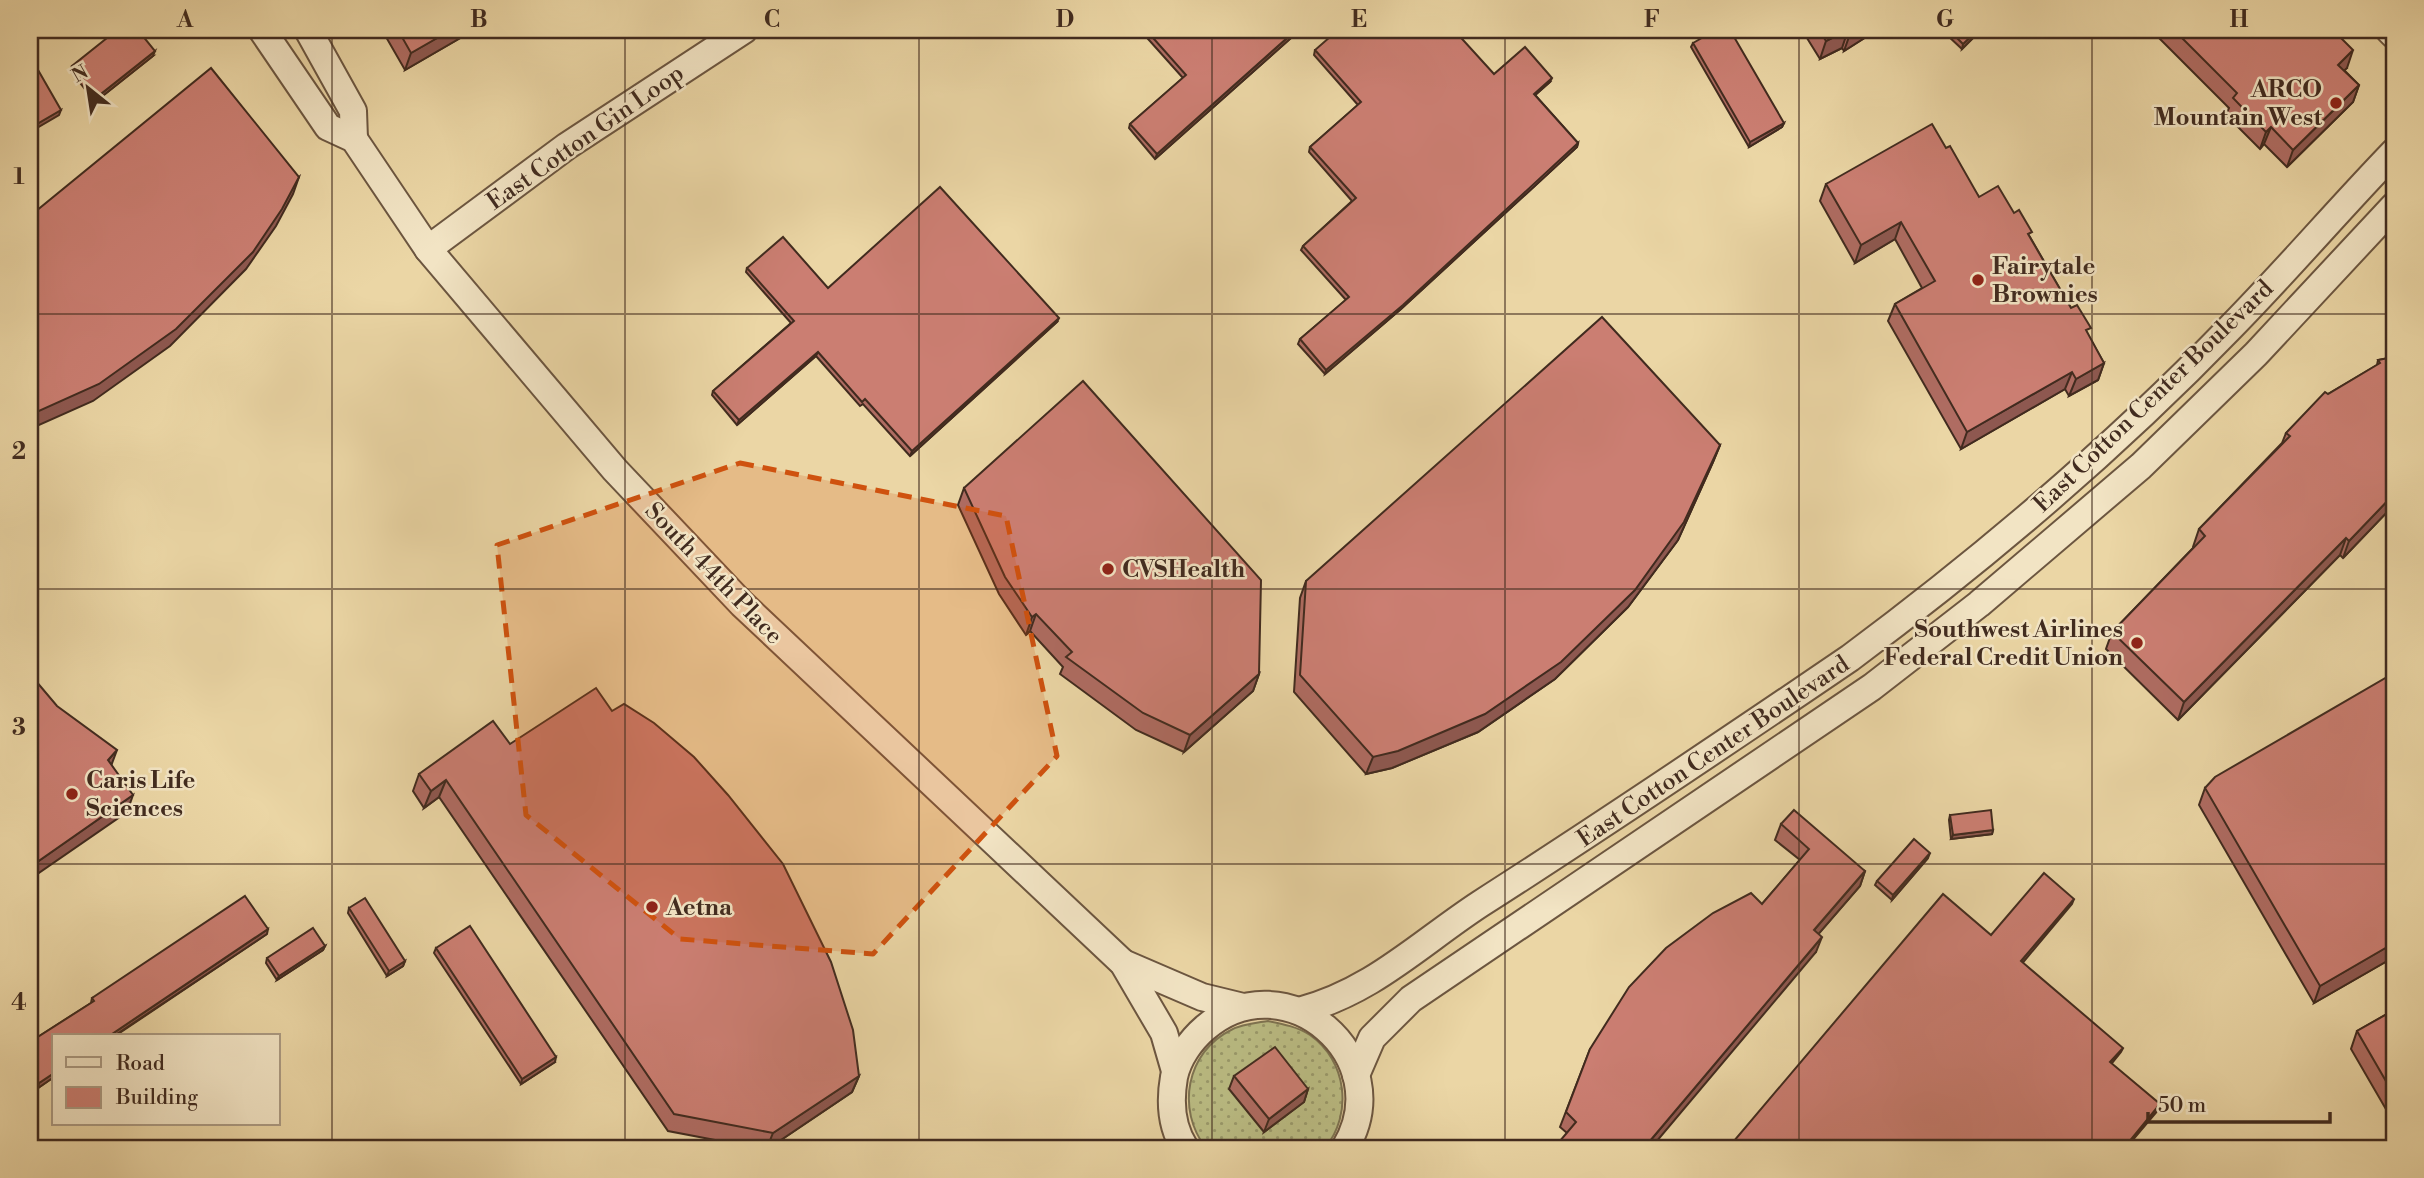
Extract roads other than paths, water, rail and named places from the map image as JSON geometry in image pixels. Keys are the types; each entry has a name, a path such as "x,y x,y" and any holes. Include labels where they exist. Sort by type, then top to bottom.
{"street":[{"name":"South 44th Place","path":"262,30 328,127 354,139 428,249 615,470 742,604 1123,963 1161,1028 1175,1071"},
{"name":"South 44th Place","path":"308,30 353,111 354,139"},
{"name":"East Cotton Gin Loop","path":"428,249 567,146 744,30"},
{"path":"2389,30 2394,35"},
{"name":"East Cotton Center Boulevard","path":"1299,1011 1331,1003 1365,986 1478,906 1850,658 1978,558 2114,439 2230,328 2394,152"},
{"name":"East Cotton Center Boulevard","path":"1356,1075 1364,1052 1393,1014 1510,931 1872,687 1979,604 2141,466 2256,354 2394,206"},
{"path":"1510,931 1547,886 1647,820 1661,805 1667,782"},
{"name":"South 44th Place","path":"1123,963 1202,997 1243,1007"},
{"name":"East Cotton Center Boulevard","path":"1163,1148 1172,1112 1175,1071 1198,1034 1225,1014 1243,1007 1269,1005 1299,1011 1320,1021 1337,1037 1356,1075 1359,1105 1357,1122 1345,1148"},
{"name":"East Cotton Center Boulevard","path":"1172,1112 1185,1148"}],"place":[{"name":"ARCO Mountain West","path":"2336,103"},
{"name":"Fairytale Brownies","path":"1978,280"},
{"name":"CVSHealth","path":"1108,569"},
{"name":"Southwest Airlines Federal Credit Union","path":"2137,643"},
{"name":"Caris Life Sciences","path":"72,794"},
{"name":"Aetna","path":"652,907"}]}
